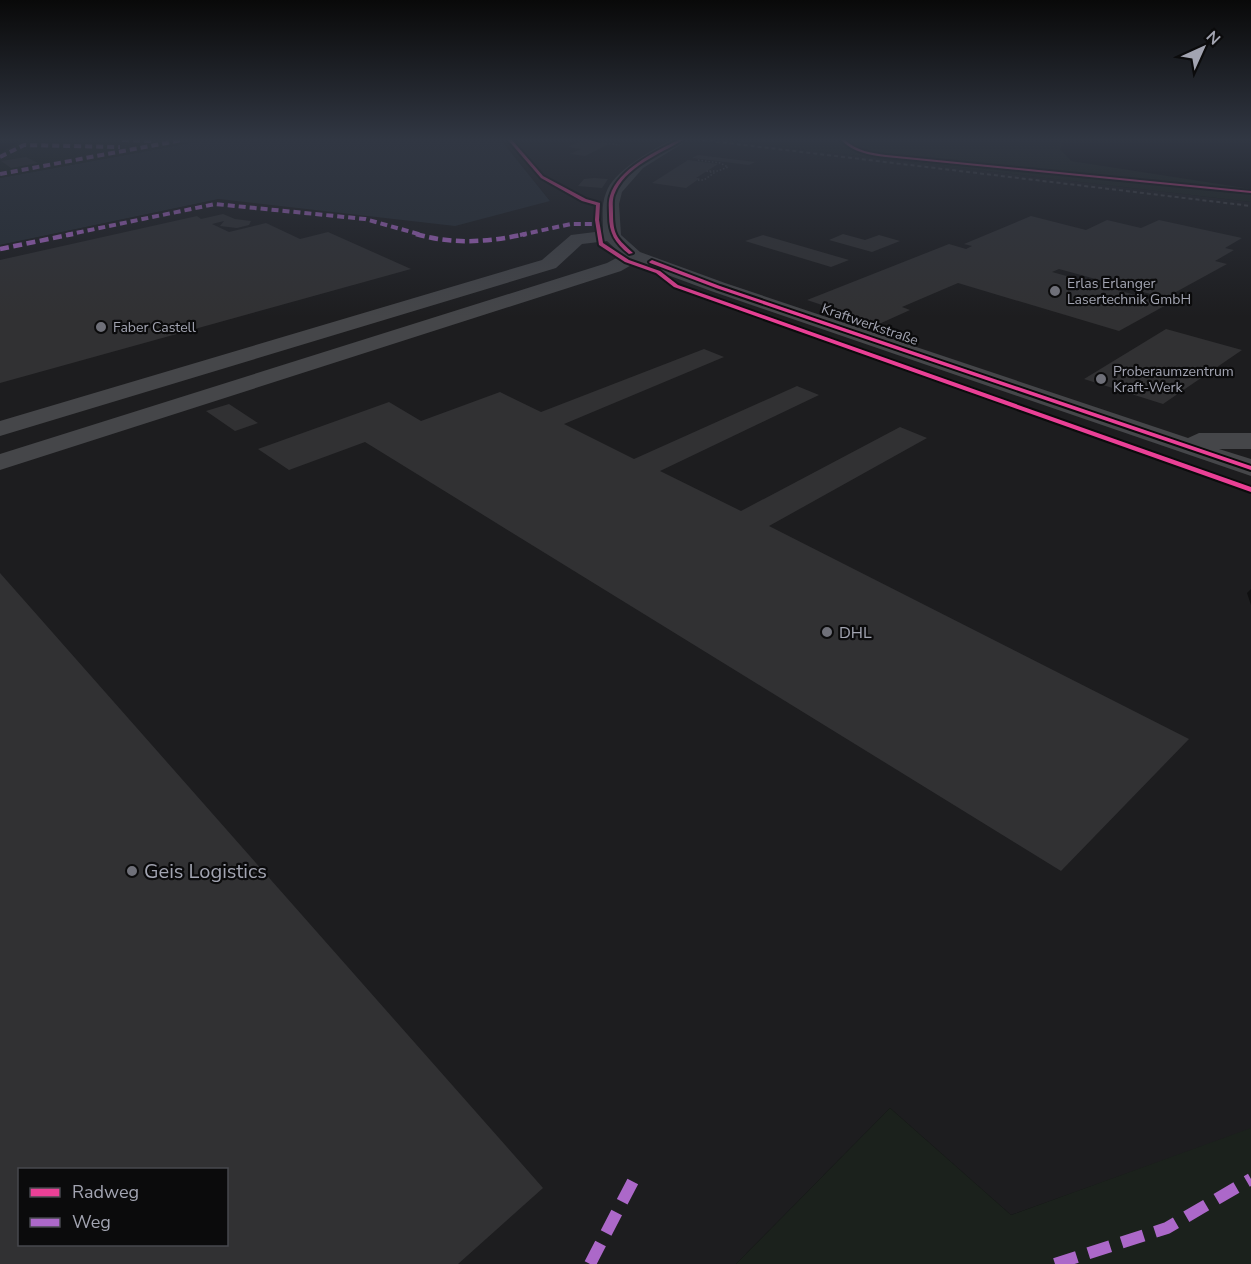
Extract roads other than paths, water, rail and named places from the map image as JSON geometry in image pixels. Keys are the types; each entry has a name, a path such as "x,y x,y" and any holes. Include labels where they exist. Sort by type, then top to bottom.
{"street":[{"path":"0,429 549,264 577,239 612,235 612,199"},
{"name":"Kraftwerkstraße","path":"612,235 616,243 634,255 718,287 1251,468"},
{"path":"0,462 614,267 634,255"},
{"name":"Kraftwerkstraße","path":"1162,439 1251,441"}],"railway":[{"path":"1193,199 1251,206"}],"place":[{"name":"Erlas Erlanger Lasertechnik GmbH","path":"1055,291"},
{"name":"Faber Castell","path":"101,327"},
{"name":"Proberaumzentrum Kraft-Werk","path":"1101,379"},
{"name":"DHL","path":"827,632"},
{"name":"Geis Logistics","path":"132,871"}]}
